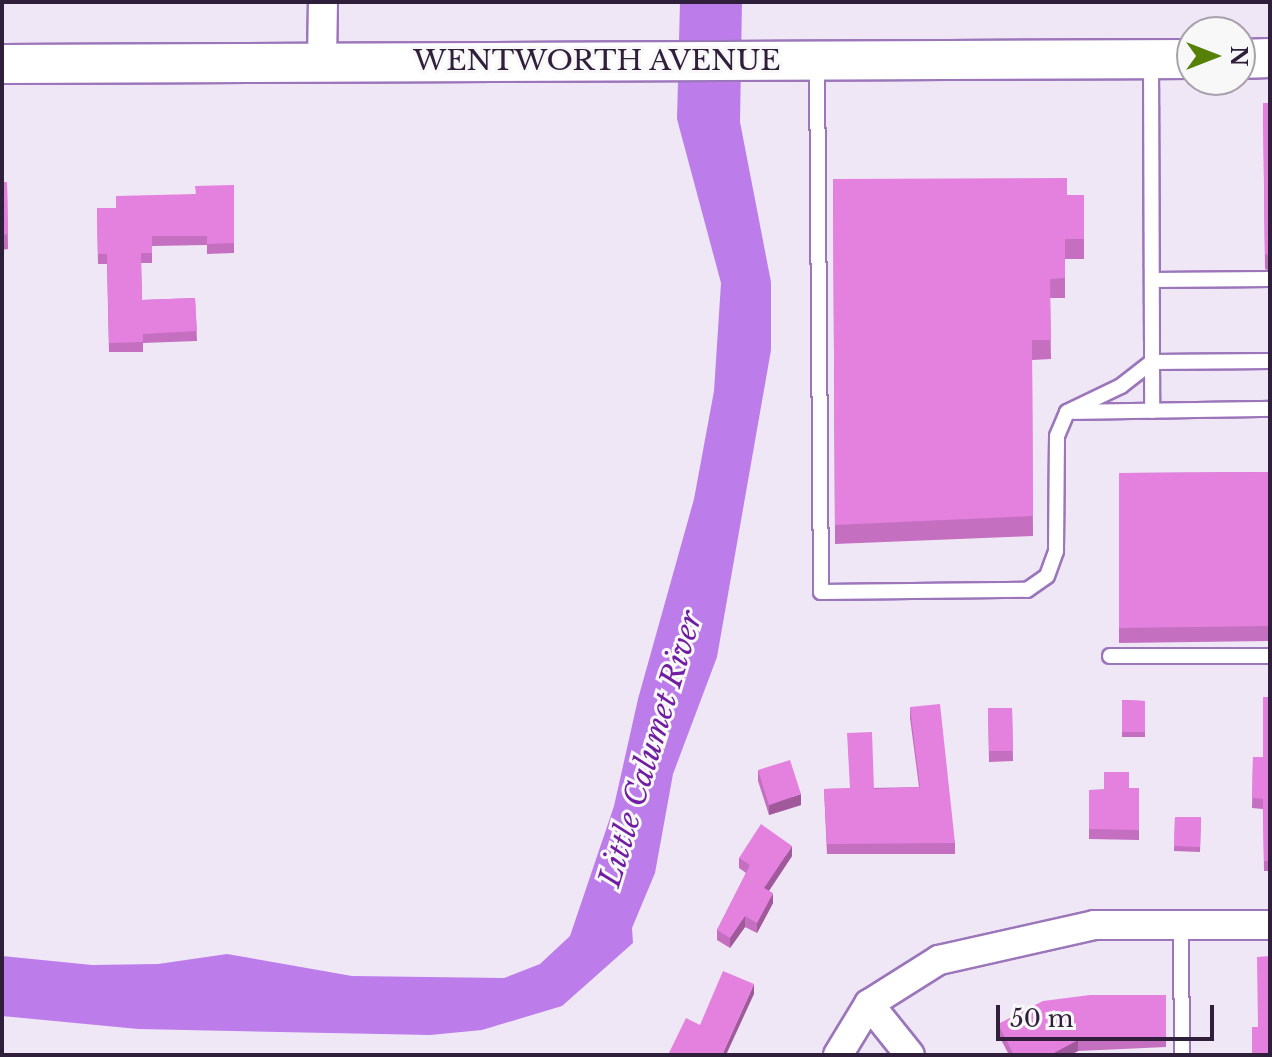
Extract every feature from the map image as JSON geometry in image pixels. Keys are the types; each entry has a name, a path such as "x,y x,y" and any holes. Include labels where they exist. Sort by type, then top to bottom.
{"street":[{"path":"322,63 323,2"},
{"name":"WENTWORTH AVENUE","path":"2,64 1176,59"},
{"path":"838,1055 869,1004 939,960 1008,941 1094,925 1270,925"},
{"path":"869,1004 910,1055"}],"lane":[{"path":"1151,59 1152,411"},
{"path":"835,60 821,592 1027,590 1047,576 1056,551 1057,436 1067,412 1121,386 1152,362 1270,361"},
{"path":"1152,280 1270,279"},
{"path":"1067,412 1270,409"},
{"path":"1110,656 1270,656"},
{"path":"1181,925 1182,1055"}],"water":[{"name":"Little Calumet River","path":"680,2 742,2 740,122 771,282 771,350 717,657 673,774 655,873 632,928 633,943 562,1006 482,1030 430,1035 138,1029 2,1016 2,956 92,965 158,964 227,954 352,976 504,978 540,964 570,936 614,806 638,699 694,499 714,391 721,283 677,119"}],"building":[{"path":"1263,103 1270,103 1270,256 1265,254"},
{"path":"1067,178 1067,195 1084,195 1084,239 1065,239 1065,278 1050,279 1051,340 1032,340 1033,516 835,525 833,179"},
{"path":"2,182 7,182 8,234 2,235"},
{"path":"234,185 234,243 207,244 207,236 152,236 152,253 141,253 142,300 195,298 197,331 143,334 143,342 109,343 107,254 98,254 97,208 116,208 116,196 196,194 195,186"},
{"path":"1270,472 1270,626 1119,628 1119,473"},
{"path":"1263,697 1270,697 1270,861 1264,861 1263,799 1252,798 1253,757 1263,757"},
{"path":"1122,700 1145,701 1145,732 1122,732"},
{"path":"940,704 955,843 827,844 824,789 850,788 847,733 872,732 874,789 920,787 910,707"},
{"path":"988,708 1012,708 1013,751 989,751"},
{"path":"790,760 801,794 769,805 758,770"},
{"path":"1104,772 1129,772 1129,788 1139,788 1139,830 1089,829 1089,790 1104,790"},
{"path":"1175,817 1201,817 1200,847 1174,846"},
{"path":"761,824 792,846 764,888 773,893 757,923 745,916 730,938 717,930 750,865 739,858"},
{"path":"1270,956 1270,1055 1252,1055 1252,1027 1258,1027 1257,957"},
{"path":"723,971 754,984 722,1055 668,1055 686,1018 700,1025"},
{"path":"1090,995 1166,995 1166,1037 1078,1040 1050,1055 1014,1055 998,1024 1043,1001"}]}
